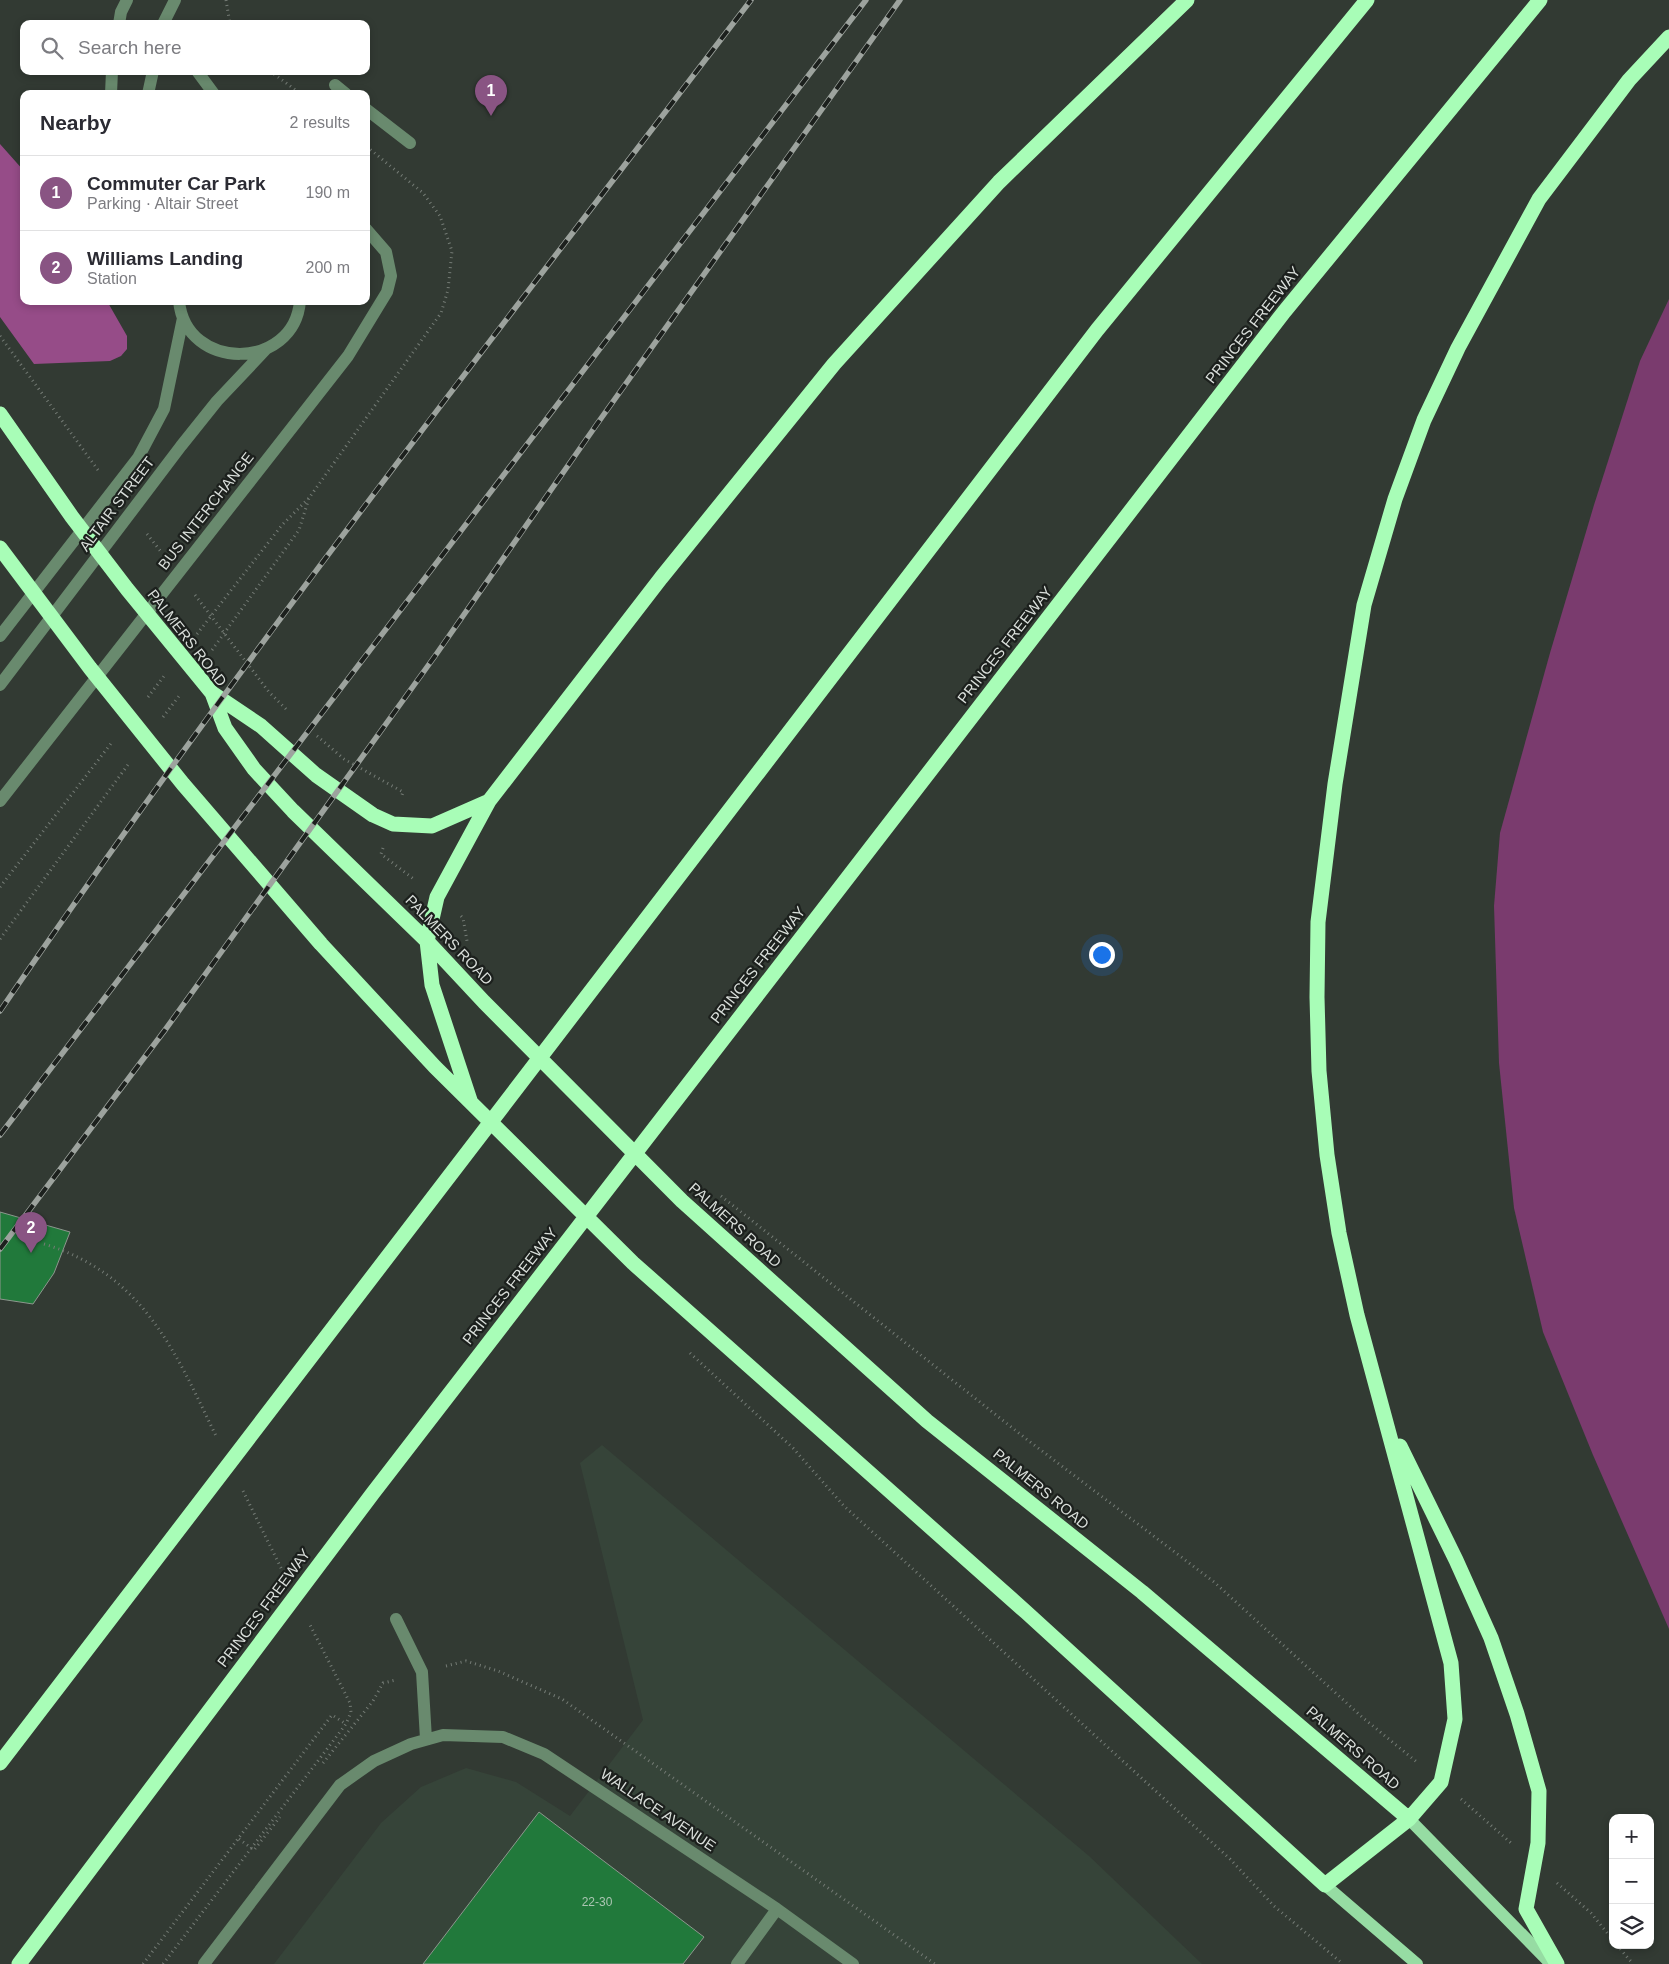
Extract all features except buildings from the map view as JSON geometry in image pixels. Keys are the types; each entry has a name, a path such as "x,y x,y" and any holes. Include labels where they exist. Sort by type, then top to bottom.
{"highway":[{"path":"471,1103 432,985 427,941 436,897 489,801 661,578 834,364 992,189 1187,0"},
{"path":"0,1762 1097,330 1367,0"},
{"name":"PRINCES FREEWAY","path":"18,1964 379,1485 1284,312 1540,0"},
{"path":"0,548 90,668 190,791 321,944 435,1067 633,1263 1026,1612 1325,1885 1409,1819 1441,1782 1455,1719 1451,1663 1357,1315 1339,1233 1327,1155 1320,1081 1317,997 1318,922 1335,784 1364,605 1395,499 1424,420 1458,348 1539,199 1629,80 1669,37"},
{"name":"PALMERS ROAD","path":"0,414 127,590 212,693 225,728 254,769 299,817 427,941 484,1002 682,1201 927,1420 1142,1592 1409,1819"},
{"path":"212,693 261,726 316,775 373,814 393,824 432,826 489,801"},
{"path":"1384,1416 1456,1560 1491,1638 1517,1714 1539,1791 1536,1864 1526,1909 1558,1964"}],"main road":[{"name":"PALMERS ROAD","path":"1409,1819 1551,1964"},
{"path":"1325,1885 1417,1964"}],"street":[{"path":"120,20 121,12 127,0"},
{"path":"165,20 175,0"},
{"path":"111,90 112,75"},
{"path":"149,90 152,75"},
{"path":"200,75 211,90"},
{"path":"335,85 341,90"},
{"path":"370,113 410,143"},
{"name":"BUS INTERCHANGE","path":"0,801 342,363 369,322 387,292 391,276 386,252 370,234"},
{"path":"180,305 183,318 191,332 203,343 218,352 234,356 251,354 267,348 278,341 288,332 295,320 299,305"},
{"name":"ALTAIR STREET","path":"0,636 138,458 164,409 183,318"},
{"name":"ALTAIR STREET","path":"0,685 181,446 217,401 267,348"},
{"path":"396,1619 422,1672 426,1740"},
{"name":"WALLACE AVENUE","path":"210,1962 340,1785 374,1761 411,1744 443,1735 503,1737 544,1754 777,1910 853,1964"},
{"path":"737,1964 777,1910"}],"path":[{"path":"226,0 229,20"},
{"path":"275,75 296,90"},
{"path":"196,635 282,525 309,498 441,313 448,290 452,251 440,216 423,193 370,149"},
{"path":"0,336 101,474"},
{"path":"299,530 309,498"},
{"path":"143,528 167,559"},
{"path":"191,590 269,692 292,714"},
{"path":"147,698 166,674"},
{"path":"311,731 344,758 403,792 381,854 388,859"},
{"path":"0,887 116,737"},
{"path":"720,1196 1018,1432 1214,1582 1362,1718 1441,1782 1592,1914 1609,1935"},
{"path":"688,1351 793,1448 844,1506 1230,1859 1274,1906 1343,1964"},
{"path":"163,1964 346,1724 352,1712 350,1703"},
{"path":"143,1964 247,1830 332,1715 346,1724"},
{"path":"1620,1949 1633,1964"}],"shaded area":[{"path":"0,144 20,166 20,305 109,305 127,336 127,349 121,356 110,361 34,364 0,317"},
{"path":"1669,299 1669,1629 1593,1455 1543,1332 1514,1208 1499,1063 1494,906 1500,833 1550,653 1594,505 1640,361"},
{"path":"602,1445 1089,1856 1202,1964 274,1964 381,1823 421,1787 466,1768 516,1782 570,1816 643,1720 580,1463"}],"railway":[{"path":"0,1011 181,754 275,627 464,375 751,0"},
{"path":"0,1135 866,0"},
{"path":"0,1249 165,1030 435,656 597,424 900,0"}],"place":[{"name":"Commuter Car Park","path":"491,116"},
{"name":"Williams Landing","path":"31,1253"}]}
